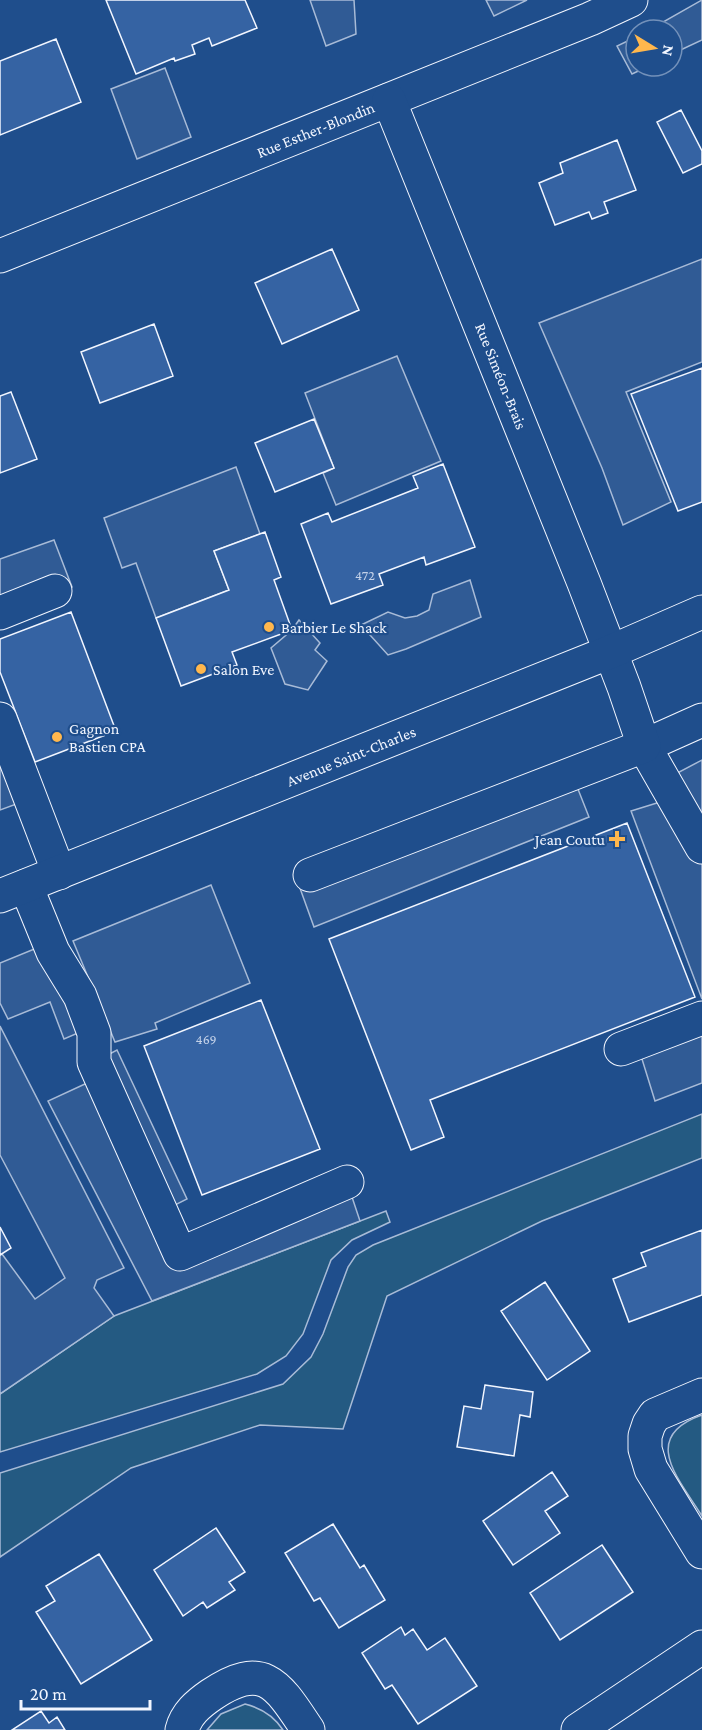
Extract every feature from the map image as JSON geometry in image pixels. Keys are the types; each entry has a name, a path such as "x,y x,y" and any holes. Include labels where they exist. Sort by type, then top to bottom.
{"street":[{"name":"Rue Esther-Blondin","path":"0,256 590,19 630,0"},
{"name":"Rue Siméon-Brais","path":"389,100 515,409 624,687 644,746 702,847"},
{"path":"0,613 55,591"},
{"name":"Avenue Saint-Charles","path":"13,891 610,652 702,612"},
{"path":"0,719 59,873"},
{"path":"310,875 644,746 702,720"},
{"path":"13,891 80,996 94,1033 94,1062 180,1254 347,1182"},
{"path":"621,1049 702,1018"},
{"path":"702,1395 655,1414 647,1430 645,1449 651,1469 702,1551"},
{"path":"578,1730 702,1647"},
{"path":"182,1730 198,1704 224,1686 239,1679 255,1677 269,1682 281,1692 308,1730"}],"shaded area":[{"path":"310,0 354,0 356,34 326,46"},
{"path":"486,0 527,0 494,16"},
{"path":"702,0 702,40 684,48 684,18 670,18"},
{"path":"624,43 624,59 617,46"},
{"path":"165,68 191,137 137,159 111,89"},
{"path":"702,259 702,362 626,392 671,502 623,525 602,468 539,323"},
{"path":"397,356 441,461 336,505 323,473 334,468 305,393"},
{"path":"236,467 260,534 214,551 229,590 156,618 136,563 122,568 104,518"},
{"path":"54,540 72,587 55,591 0,613 0,559"},
{"path":"470,580 481,617 406,649 388,655 361,625 388,612 405,618 417,616 429,610 433,594"},
{"path":"299,620 320,643 315,650 327,661 308,690 285,684 271,648 292,630"},
{"path":"0,719 30,799 0,810"},
{"path":"702,760 702,999 631,811 673,798 664,780"},
{"path":"572,774 589,817 314,927 297,880"},
{"path":"211,885 250,983 155,1023 157,1029 115,1042 73,941"},
{"path":"49,943 92,1027 64,1039 50,1002 8,1019 0,1003 0,963"},
{"path":"702,1018 702,1083 655,1101 637,1043"},
{"path":"0,1026 124,1268 97,1280 94,1288 114,1316 0,1394 0,1255 2,1254 35,1299 65,1278 0,1155"},
{"path":"117,1050 187,1199 161,1212 180,1254 347,1182 360,1221 152,1301 48,1101 100,1077 94,1062"},
{"path":"702,1114 702,1158 542,1221 387,1296 343,1429 260,1425 131,1468 0,1557 0,1473 283,1384 311,1357 323,1334 348,1267 356,1255 373,1245"},
{"path":"386,1211 390,1222 352,1240 331,1260 303,1334 286,1356 257,1374 0,1452 0,1394 114,1316"},
{"path":"702,1415 702,1516 675,1474 668,1447 672,1435 683,1424"},
{"path":"245,1704 267,1713 283,1730 207,1730 221,1714"}],"building":[{"path":"106,0 245,0 257,28 212,46 209,38 192,45 195,54 175,61 174,58 136,74"},
{"path":"56,39 81,102 0,135 0,61"},
{"path":"681,110 702,151 702,164 683,173 657,122"},
{"path":"617,140 636,190 604,202 608,213 592,219 589,212 555,225 539,183 563,173 560,163"},
{"path":"332,249 359,310 282,344 255,283"},
{"path":"154,324 173,376 100,403 81,352"},
{"path":"702,368 702,502 678,511 631,394"},
{"path":"11,392 37,459 0,473 0,396"},
{"path":"314,419 334,468 275,492 255,443"},
{"path":"443,464 475,547 426,565 424,557 379,574 383,585 331,604 301,524 328,513 332,522 418,488 413,476"},
{"path":"265,532 281,577 274,580 292,630 232,652 237,665 181,686 156,618 229,590 214,551"},
{"path":"71,612 116,731 35,762 0,672 0,639"},
{"path":"627,823 695,997 430,1100 444,1137 411,1150 329,939"},
{"path":"261,1000 320,1149 202,1195 144,1046"},
{"path":"0,1227 11,1248 0,1255"},
{"path":"702,1230 702,1295 629,1322 613,1279 646,1266 641,1253"},
{"path":"545,1282 590,1351 547,1380 501,1311"},
{"path":"485,1385 533,1392 530,1417 520,1415 514,1456 457,1447 464,1406 481,1409"},
{"path":"552,1472 568,1496 545,1511 560,1533 513,1565 483,1521"},
{"path":"333,1524 360,1568 364,1565 385,1600 339,1628 320,1598 314,1601 285,1553"},
{"path":"216,1528 245,1572 229,1582 235,1590 207,1608 203,1602 183,1616 154,1570"},
{"path":"602,1545 633,1592 560,1640 530,1593"},
{"path":"99,1554 152,1640 81,1684 36,1612 55,1601 46,1586"},
{"path":"401,1627 405,1635 413,1629 427,1650 445,1638 477,1686 418,1724 392,1685 385,1689 362,1653"},
{"path":"41,1711 49,1723 57,1717 65,1730 12,1730"}],"place":[{"name":"Barbier Le Shack","path":"269,627"},
{"name":"Salon Eve","path":"201,669"},
{"name":"Gagnon Bastien CPA","path":"57,737"},
{"name":"Jean Coutu","path":"617,839"}]}
